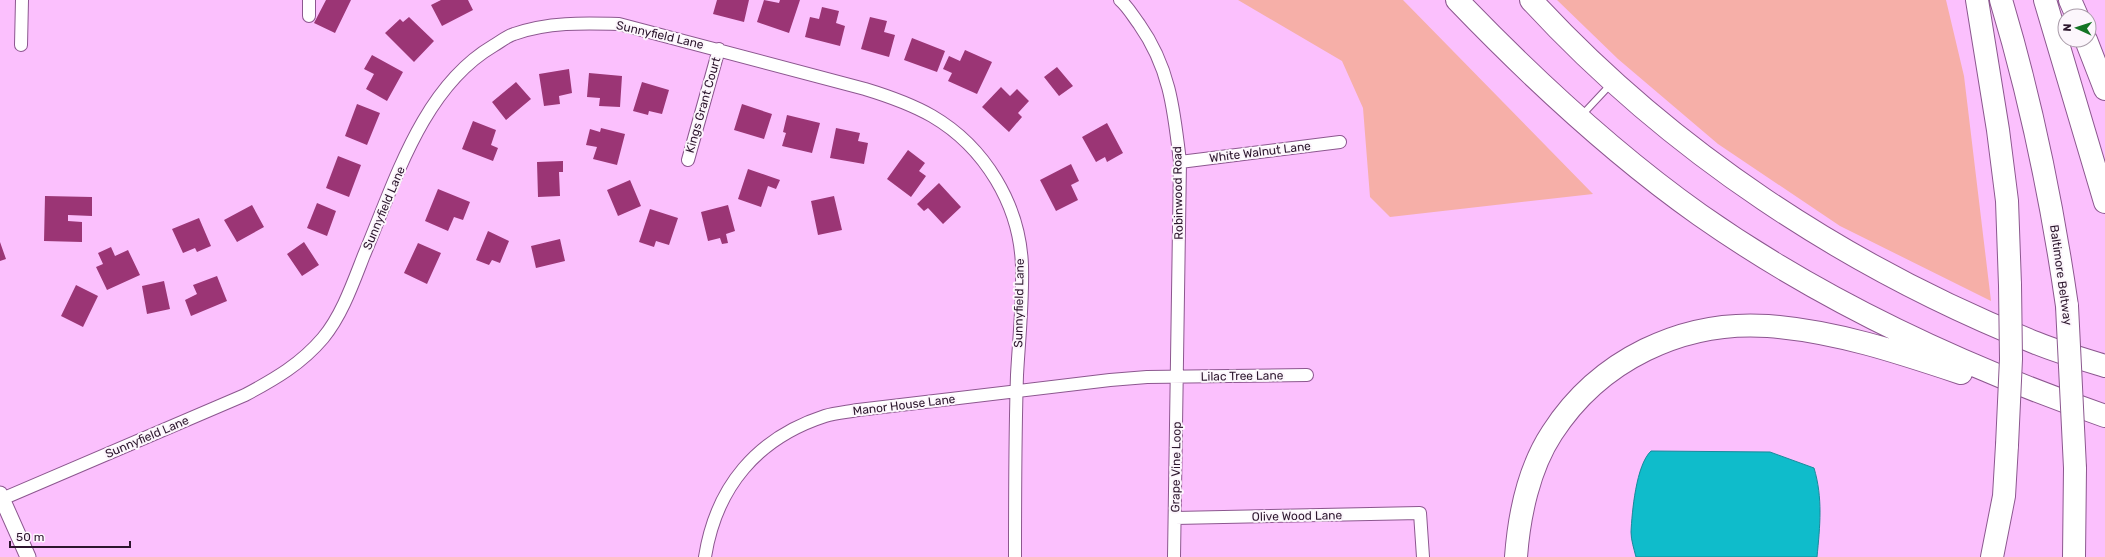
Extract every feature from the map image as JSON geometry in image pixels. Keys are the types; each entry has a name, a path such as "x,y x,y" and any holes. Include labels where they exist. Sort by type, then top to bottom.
{"highway":[{"path":"1457,0 1508,54 1578,118 1699,214 1769,259 1860,312 1966,362 2037,392 2105,416"},
{"path":"1531,0 1613,81 1670,132 1800,224 1932,298 2038,344 2105,366"},
{"path":"1977,0 1998,130 2006,193 2010,285 2011,359 2004,496 1992,557"},
{"name":"Baltimore Beltway","path":"2001,0 2042,158 2058,240 2067,306 2075,468 2074,557"},
{"path":"2045,0 2105,202"},
{"path":"2089,48 2105,89"},
{"path":"1516,557 1517,537 1525,500 1534,470 1551,434 1569,409 1611,370 1641,351 1670,338 1700,330 1731,326 1767,326 1843,337 1898,352 2105,423"}],"street":[{"path":"21,45 22,0"},
{"path":"309,0 309,16"},
{"name":"Robinwood Road","path":"1120,0 1151,41 1166,74 1175,117 1180,162 1178,376"},
{"name":"Sunnyfield Lane","path":"1,496 245,394 276,379 302,360 324,337 342,306 422,121 445,87 479,54 513,34 546,25 582,23 619,24 719,49 898,99 933,117 964,140 990,168 1007,200 1018,233 1022,266 1017,392 1014,557"},
{"name":"Kings Grant Court","path":"688,160 719,49"},
{"name":"White Walnut Lane","path":"1180,162 1340,142"},
{"name":"Lilac Tree Lane","path":"1178,376 1307,375"},
{"name":"Manor House Lane","path":"705,557 714,517 745,466 770,444 798,427 826,416 858,410 1110,380 1178,376"},
{"name":"Grape Vine Loop","path":"1174,557 1178,376"},
{"path":"1,496 28,557"},
{"name":"Olive Wood Lane","path":"1175,518 1420,513 1423,557"}],"lane":[{"path":"1578,118 1613,81"}],"shaded area":[{"path":"1238,0 1403,0 1593,194 1390,217 1370,197 1363,108 1342,61"},
{"path":"1557,0 1946,0 1964,76 1991,301 1840,226 1718,144 1618,59"},
{"path":"1651,451 1770,452 1814,468 1820,501 1817,557 1636,557 1631,532 1632,513 1638,478 1646,458"}],"building":[{"path":"326,0 351,0 335,33 314,23"},
{"path":"441,0 468,0 473,10 442,26 431,5"},
{"path":"717,0 749,0 744,22 713,14"},
{"path":"764,0 779,3 780,0 800,0 789,33 757,22"},
{"path":"822,7 839,11 836,23 845,26 840,46 805,37 810,17 819,19"},
{"path":"409,17 434,41 414,62 385,33 400,19 403,22"},
{"path":"870,17 887,21 884,32 895,35 889,57 861,49"},
{"path":"912,38 945,51 937,72 904,60"},
{"path":"965,50 992,62 977,94 948,81 952,73 943,69 949,56 960,61"},
{"path":"372,55 403,72 387,101 366,89 374,74 364,69"},
{"path":"1057,67 1073,86 1059,96 1044,77"},
{"path":"569,69 572,93 559,96 560,104 544,106 539,74"},
{"path":"589,73 622,76 620,107 599,106 600,98 587,97"},
{"path":"516,82 531,99 506,120 492,102"},
{"path":"642,82 669,90 662,114 649,111 648,115 633,111"},
{"path":"1001,87 1010,96 1017,89 1029,101 1018,113 1022,117 1009,132 982,107"},
{"path":"357,104 380,113 367,145 345,136"},
{"path":"742,104 772,114 764,139 734,130"},
{"path":"787,115 820,123 812,153 782,146 786,133 783,132"},
{"path":"473,121 496,130 491,145 498,148 493,161 462,149"},
{"path":"1107,123 1123,153 1107,162 1105,157 1096,162 1082,137"},
{"path":"601,128 625,134 617,165 593,159 597,147 586,145 590,129 600,132"},
{"path":"836,128 860,133 858,141 868,143 864,164 830,158"},
{"path":"908,150 925,163 919,171 926,176 911,197 887,179"},
{"path":"338,156 361,165 349,197 326,188"},
{"path":"563,161 563,172 559,172 560,196 538,197 537,162"},
{"path":"1071,164 1079,181 1071,185 1078,200 1056,211 1040,180"},
{"path":"748,169 780,180 776,189 768,186 761,207 738,199"},
{"path":"630,180 641,206 618,216 607,190"},
{"path":"939,183 961,207 943,224 928,208 924,211 917,204"},
{"path":"438,189 470,202 463,220 454,217 448,231 425,221"},
{"path":"45,196 92,197 92,216 68,215 68,221 82,222 82,242 44,241"},
{"path":"834,196 842,230 818,235 811,201"},
{"path":"317,203 336,211 327,236 307,228"},
{"path":"252,205 264,227 237,242 224,220"},
{"path":"728,205 735,231 726,234 728,243 722,244 720,238 708,241 701,212"},
{"path":"650,209 678,218 669,245 656,241 654,247 639,242"},
{"path":"199,218 211,246 197,252 195,248 183,253 172,229"},
{"path":"488,231 509,241 500,263 492,260 489,265 476,260"},
{"path":"560,239 565,261 536,268 531,246"},
{"path":"0,242 6,259 0,261"},
{"path":"304,242 319,265 302,276 287,254"},
{"path":"418,243 441,253 427,284 404,273"},
{"path":"111,247 115,256 128,250 140,275 107,290 96,267 103,264 98,253"},
{"path":"217,276 227,301 191,316 185,300 197,294 193,285"},
{"path":"164,281 170,309 147,314 142,286"},
{"path":"76,285 98,296 83,327 61,316"}]}
